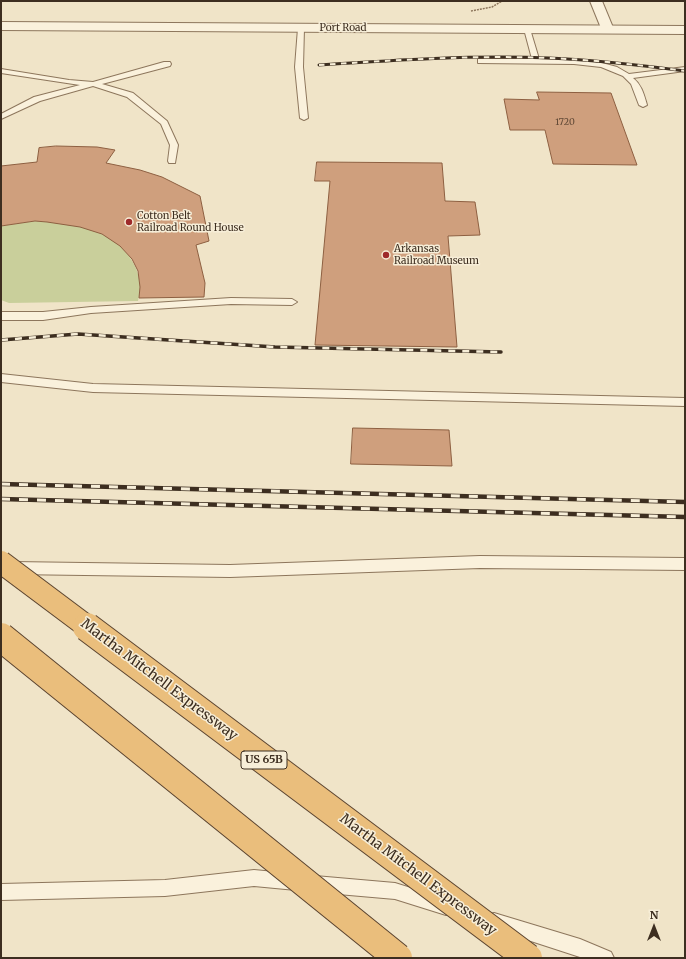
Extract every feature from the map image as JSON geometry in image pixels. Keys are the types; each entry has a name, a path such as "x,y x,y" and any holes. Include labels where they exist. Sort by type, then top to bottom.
{"highway":[{"name":"Martha Mitchell Expressway","path":"1,562 528,958"},
{"path":"1,637 398,958"}],"street":[{"path":"596,1 608,30"},
{"name":"Port Road","path":"1,26 685,30"}],"lane":[{"path":"301,28 299,67 304,118"},
{"path":"527,29 536,61"},
{"path":"480,61 576,62 605,66 622,72 635,82 643,104"},
{"path":"1,117 37,100 167,64"},
{"path":"628,76 685,69"},
{"path":"1,71 69,82 94,84 130,95 164,123 174,145 172,161"},
{"path":"1,316 43,316 91,310 231,301 292,302"},
{"path":"1,378 93,388 685,402"},
{"path":"1,568 230,571 480,562 685,564"},
{"path":"1,892 165,888 254,878 394,891 580,948 605,958"}],"green space":[{"path":"35,221 61,223 86,228 102,234 119,245 132,261 137,270 140,280 138,301 9,303 1,300 1,226"}],"building":[{"path":"537,92 611,93 637,165 553,164 545,130 510,130 504,99 539,100"},
{"name":"Cotton Belt Railroad Round House","path":"56,146 97,147 115,150 106,163 140,170 162,177 200,196 209,241 196,245 205,283 204,297 139,298 140,287 138,271 132,259 120,246 102,234 80,227 35,221 1,226 1,166 37,162 39,148"},
{"name":"Arkansas Railroad Museum","path":"317,162 442,163 445,201 475,202 480,235 448,236 457,347 315,345 330,181 315,181"},
{"path":"353,428 449,430 452,466 351,464"}],"railway":[{"path":"319,65 434,58 520,57 600,61 685,71"},
{"path":"1,340 78,334 275,347 501,352"},
{"path":"1,484 685,502"},
{"path":"1,499 685,517"}],"place":[{"name":"Cotton Belt Railroad Round House","path":"129,222"},
{"name":"Arkansas Railroad Museum","path":"386,255"}]}
